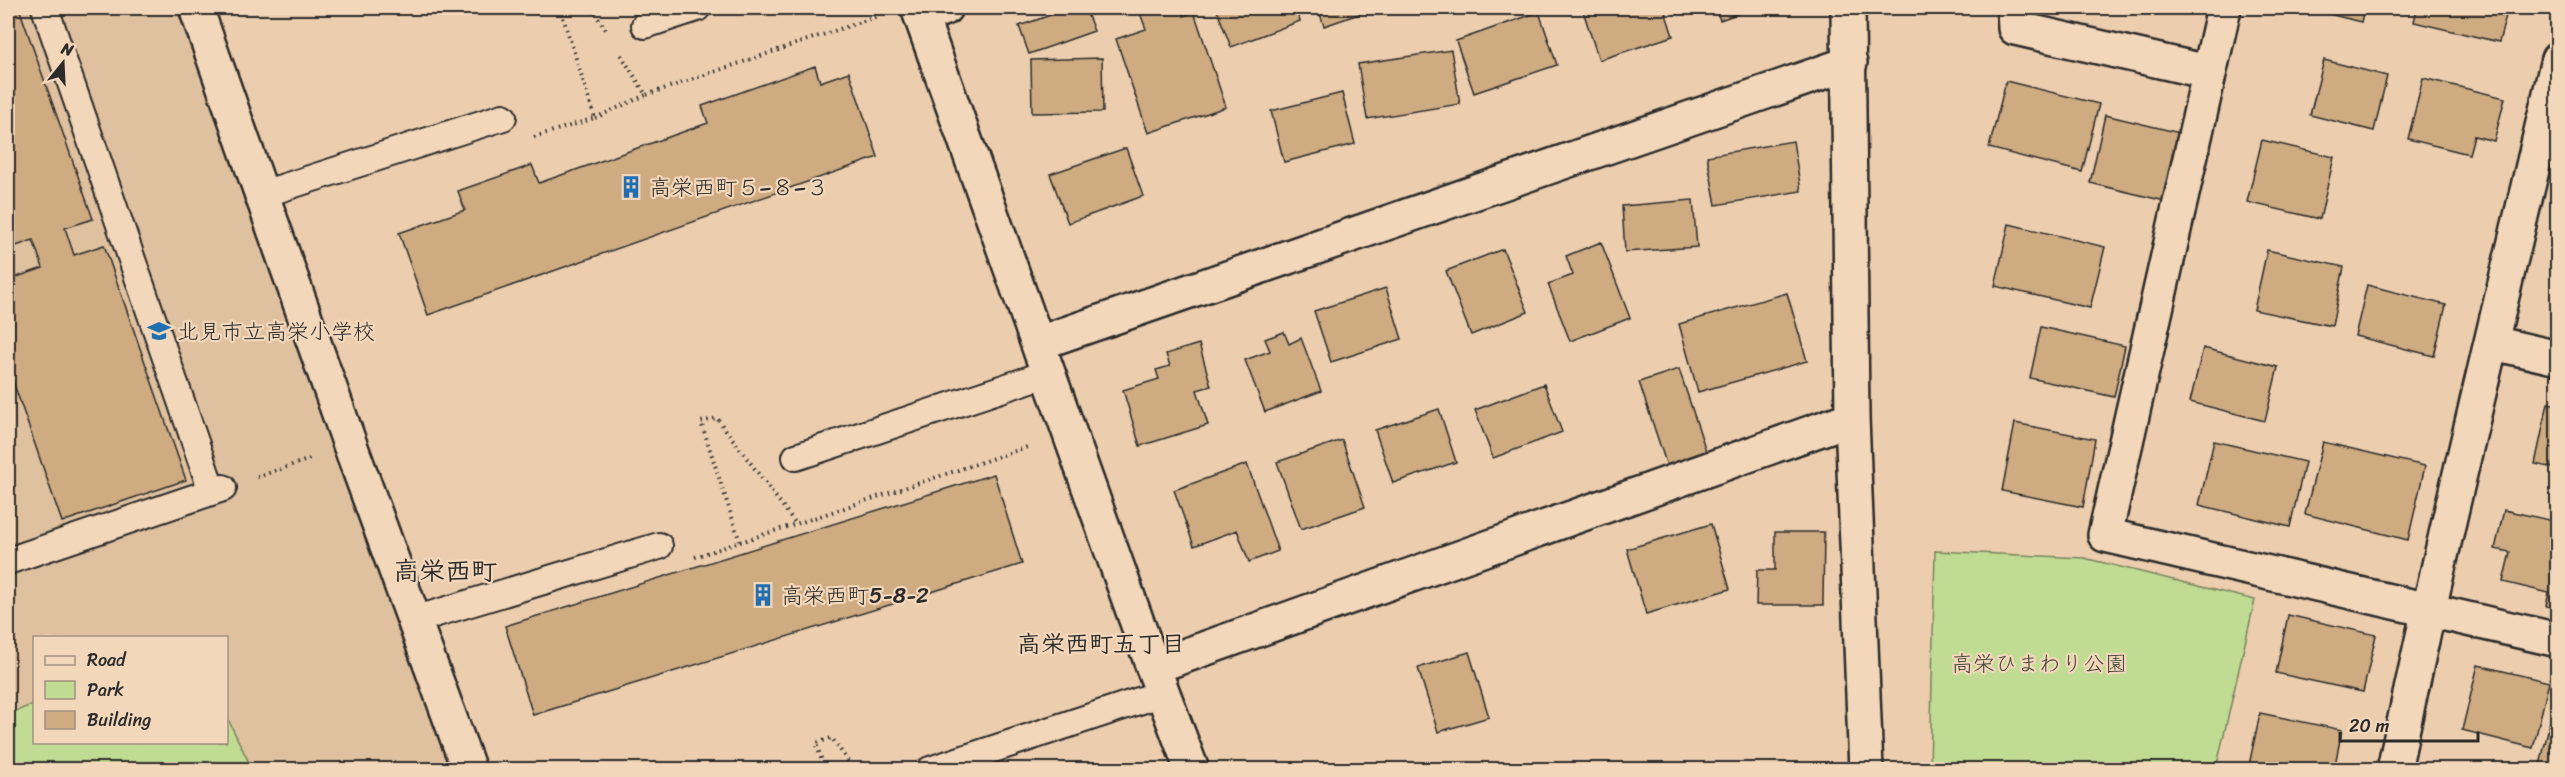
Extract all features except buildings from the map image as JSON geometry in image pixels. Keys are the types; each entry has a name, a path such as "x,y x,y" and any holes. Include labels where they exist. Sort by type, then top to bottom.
{"street":[{"path":"196,8 349,442 469,770"},
{"path":"1848,8 1852,418 1866,770"},
{"path":"2014,8 2015,28 2208,72"},
{"path":"2224,8 2105,535 2558,640"},
{"path":"928,10 1044,358 1192,770"},
{"path":"2394,770 2427,610 2493,343 2558,59"},
{"path":"1044,358 1850,63"},
{"path":"2493,343 2558,358"},
{"path":"1158,680 1852,418"}],"lane":[{"path":"8,561 218,490 45,8"},
{"path":"645,25 697,8"},
{"path":"263,195 503,117"},
{"path":"796,457 1044,358"},
{"path":"414,620 659,546"},
{"path":"930,770 1158,680"}],"path":[{"path":"592,8 610,37"},
{"path":"595,118 646,95 882,15"},
{"path":"616,46 646,95"},
{"path":"740,542 701,422 717,417 796,524"},
{"path":"694,557 1070,432"},
{"path":"218,490 324,454"},
{"path":"825,770 816,743 832,738 854,770"}],"shaded area":[{"name":"北見市立高栄小学校","path":"8,8 196,8 469,769 8,769"}],"green space":[{"name":"高栄ひまわり公園","path":"1935,551 2084,558 2255,600 2216,769 1930,769"},
{"path":"33,704 33,744 228,744 228,719 252,769 8,769 8,714"}],"place":[{"name":"高栄西町５−８−３","path":"631,187"},
{"name":"北見市立高栄小学校","path":"159,331"},
{"name":"高栄西町5-8-2","path":"763,595"}],"district":[{"name":"高栄西町","path":"445,571"},
{"name":"高栄西町五丁目","path":"1101,644"}]}
